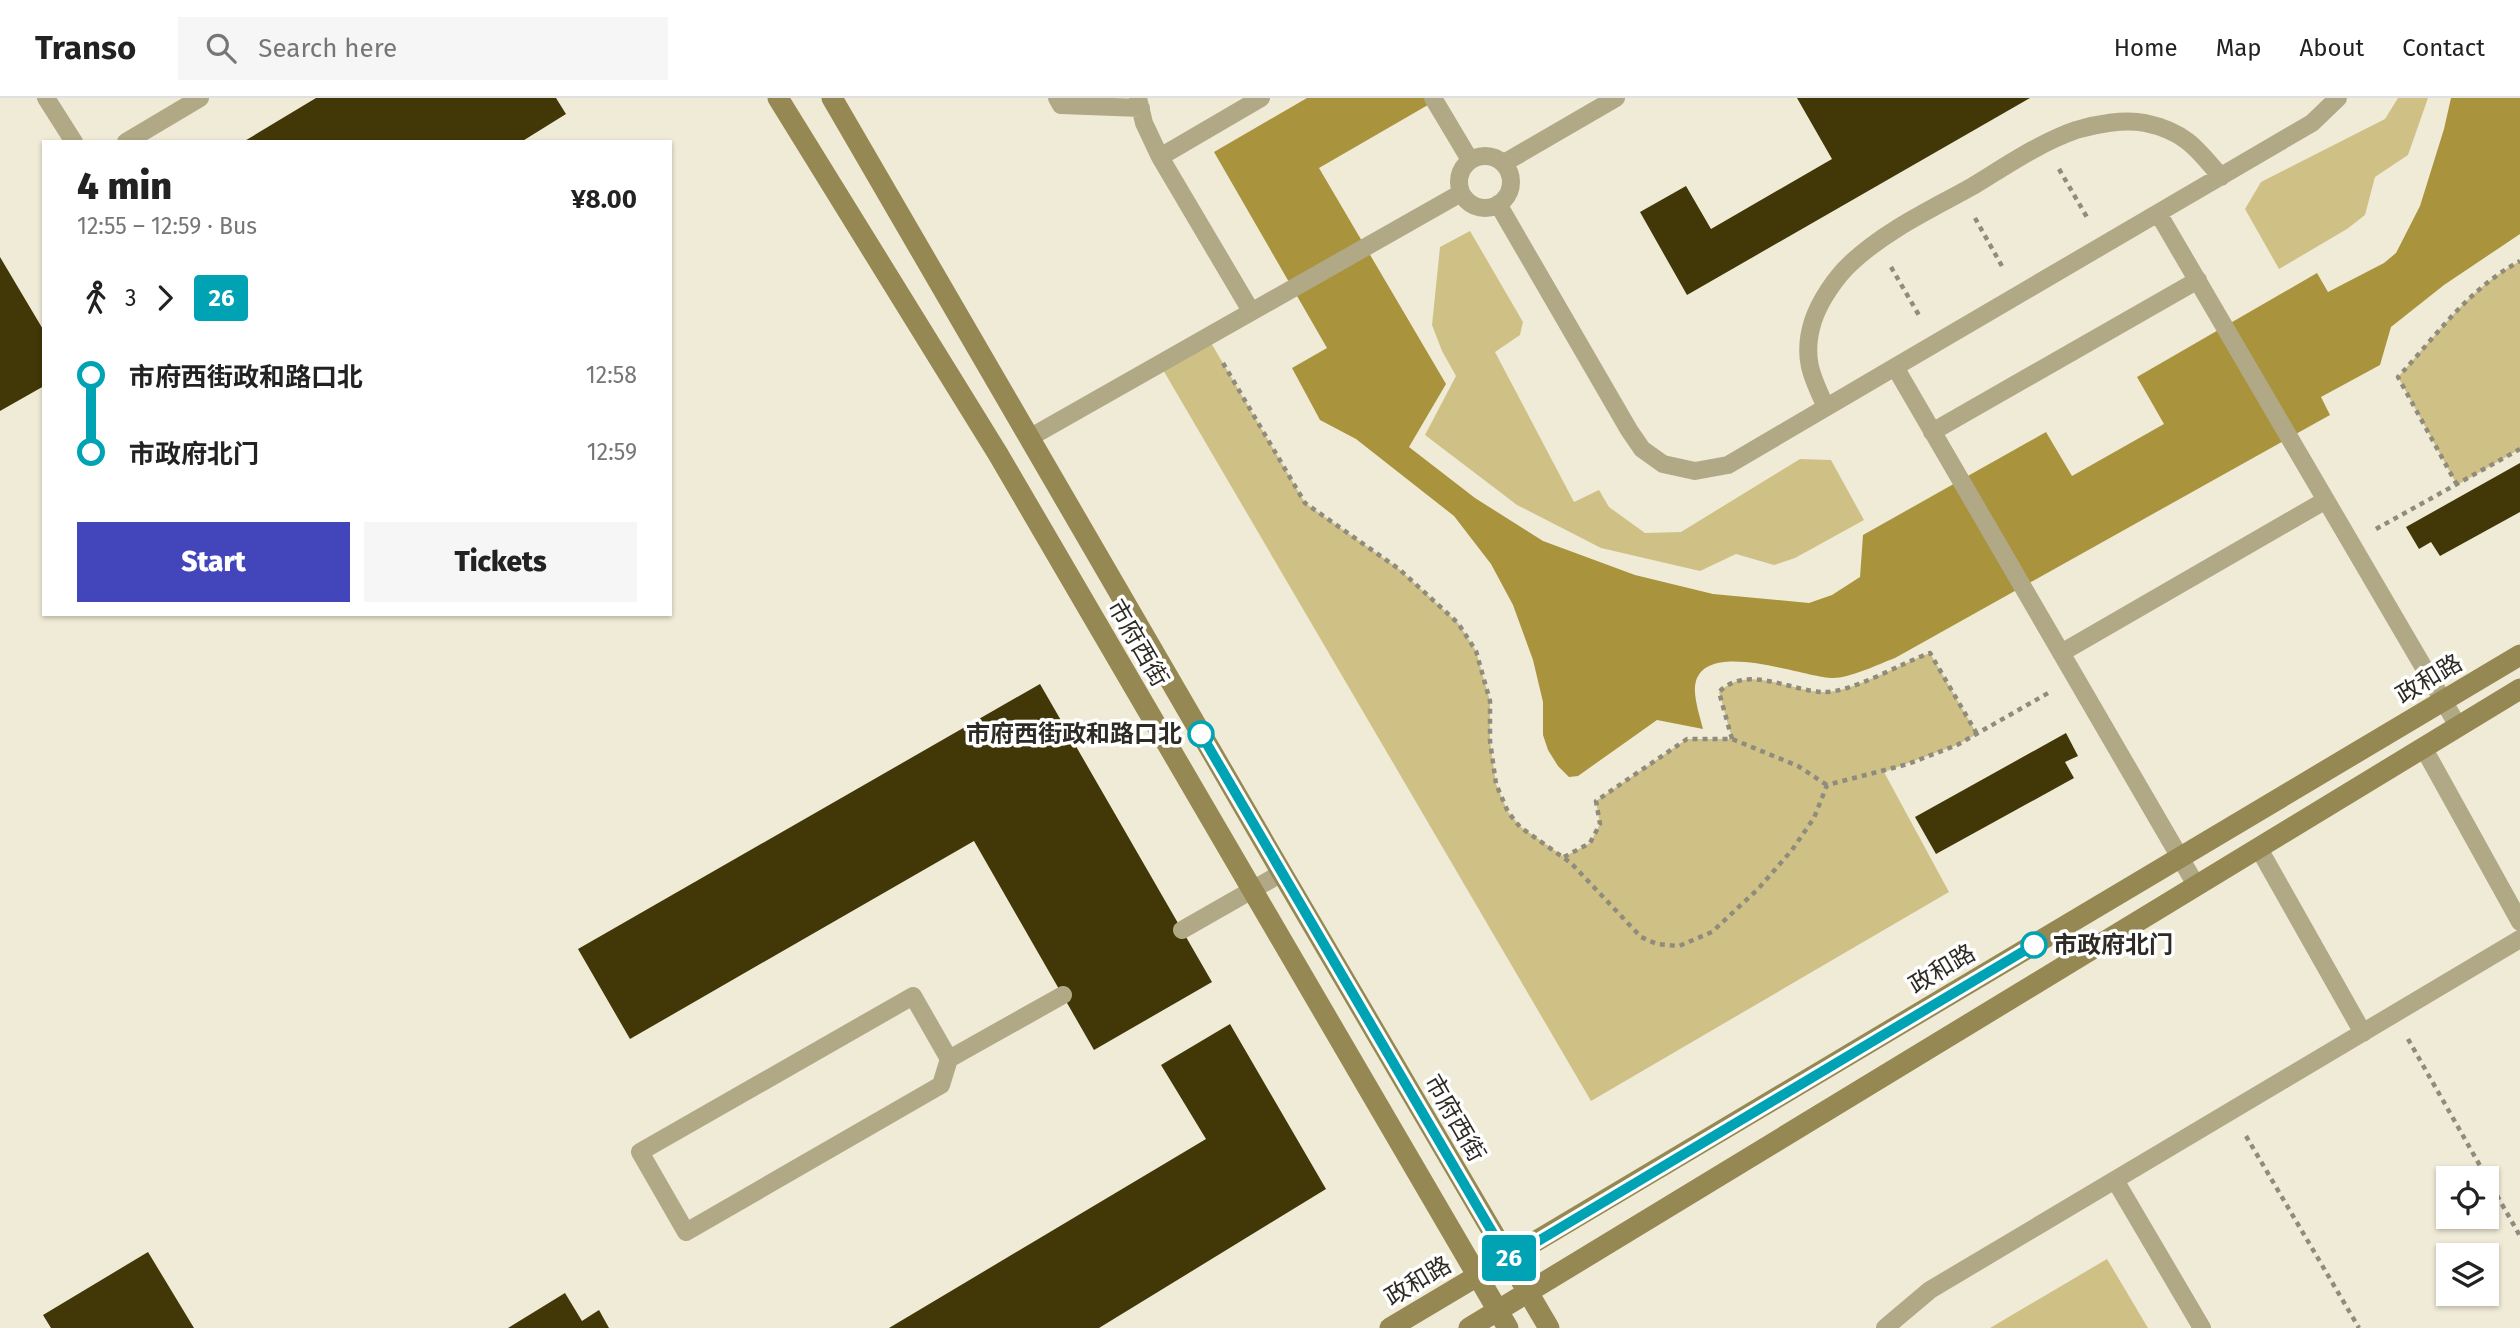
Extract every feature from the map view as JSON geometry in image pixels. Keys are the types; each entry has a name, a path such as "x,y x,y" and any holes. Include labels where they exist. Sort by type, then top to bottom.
{"street":[{"name":"市府西街","path":"778,98 998,454 1503,1319"},
{"name":"市府西街","path":"832,98 1549,1328"},
{"name":"政和路","path":"1390,1328 2520,655"},
{"path":"1469,1328 1503,1319 1528,1292 2520,689"}],"lane":[{"path":"46,98 73,140"},
{"path":"129,140 200,98"},
{"path":"1057,98 1062,105 1139,103 1144,123 1160,157 1251,311"},
{"path":"1160,157 1262,98"},
{"path":"1504,163 1616,98"},
{"path":"1498,204 1629,430 1643,449 1662,464 1695,471 1728,465 2312,123 2338,98"},
{"path":"1436,104 1470,160"},
{"path":"1826,407 1810,375 1809,351 1814,320 1826,294 1849,264 1877,242 1961,192 2044,144 2077,130 2114,123 2144,123 2172,132 2194,144 2221,177"},
{"path":"1484,155 1504,163 1511,183 1505,199 1498,204 1481,208 1466,200 1461,193 1459,176 1470,160 1484,155"},
{"path":"1029,438 1461,193"},
{"path":"2158,213 2458,726"},
{"path":"1932,432 2198,280"},
{"path":"1895,367 2196,885"},
{"path":"2061,653 2326,500"},
{"path":"2423,747 2520,922"},
{"path":"2258,847 2363,1033"},
{"path":"1182,930 1282,873"},
{"path":"1885,1328 1930,1290 2520,939"},
{"path":"949,1059 913,996 640,1152 686,1232 941,1086 949,1059 1063,995"},
{"path":"2115,1180 2202,1328"}],"path":[{"path":"2044,144 2081,208"},
{"path":"1961,192 1997,257"},
{"path":"1877,242 1913,305"},
{"path":"2456,485 2398,377 2459,306 2496,274 2520,261"},
{"path":"1207,336 1305,503 1399,569 1458,623 1476,651 1490,701 1490,741 1496,784 1508,812 1521,827 1564,858 1641,937 1657,944 1678,946 1712,932 1758,888 1792,850 1814,818 1827,785"},
{"path":"2351,543 2520,449"},
{"path":"1732,739 1719,692 1727,684 1749,679 1824,692 1856,685 1930,653 1976,734"},
{"path":"1564,858 1590,843 1600,824 1596,801 1687,739 1732,739 1798,766 1827,785 1908,764 1958,745 2075,678"},
{"path":"2393,1014 2520,1236"},
{"path":"2231,1111 2359,1328"}],"shaded area":[{"path":"1307,98 1440,98 1319,168 1446,384 1409,447 1475,498 1543,541 1635,575 1713,594 1809,603 1832,595 1860,577 1863,535 2046,432 2072,476 2164,424 2137,377 2317,273 2328,292 2384,263 2396,253 2420,206 2451,98 2520,98 2520,234 2444,285 2391,327 2380,365 2321,397 2330,415 1895,658 1856,673 1833,678 1738,662 1719,663 1704,669 1695,686 1703,729 1657,720 1578,776 1569,777 1548,750 1543,735 1543,702 1533,660 1513,605 1491,564 1454,516 1356,439 1320,420 1292,368 1327,348 1214,152"},
{"path":"2398,98 2428,98 2408,155 2375,177 2365,215 2347,229 2279,269 2245,209 2261,182 2385,119"},
{"path":"1470,231 1523,322 1520,335 1495,352 1574,502 1599,490 1609,507 1645,533 1681,532 1800,459 1831,460 1864,520 1795,558 1774,565 1736,554 1700,571 1601,548 1517,505 1425,435 1456,376 1432,325 1440,247"},
{"path":"2520,261 2520,449 2457,485 2398,377 2469,299 2484,285"},
{"path":"1207,336 1305,503 1399,569 1458,623 1476,651 1490,701 1490,741 1496,784 1508,812 1521,827 1564,857 1590,843 1600,824 1596,801 1687,739 1732,739 1719,692 1730,684 1756,679 1810,691 1835,691 1862,683 1930,653 1977,734 1957,745 1884,772 1949,892 1591,1101 1159,363"},
{"path":"2107,1259 2148,1328 1990,1328"}],"building":[{"path":"316,98 556,98 566,114 524,140 246,140"},
{"path":"1797,98 2030,98 1687,295 1640,212 1686,186 1711,229 1832,159"},
{"path":"0,257 42,328 42,387 0,411"},
{"path":"2520,463 2520,512 2440,556 2431,542 2419,549 2406,527"},
{"path":"1040,684 1212,982 1094,1050 974,841 630,1039 578,949"},
{"path":"2066,733 2078,756 2065,762 2074,778 1936,854 1915,817"},
{"path":"1230,1024 1326,1189 1099,1328 889,1328 1206,1139 1161,1065"},
{"path":"148,1252 194,1328 51,1328 43,1315"},
{"path":"565,1293 582,1321 599,1310 609,1328 508,1328"}],"bus line":[{"name":"26","path":"1201,734 1508,1259 2034,945"}],"place":[{"name":"市府西街政和路口北","path":"1201,734"},
{"name":"市政府北门","path":"2034,945"}]}
